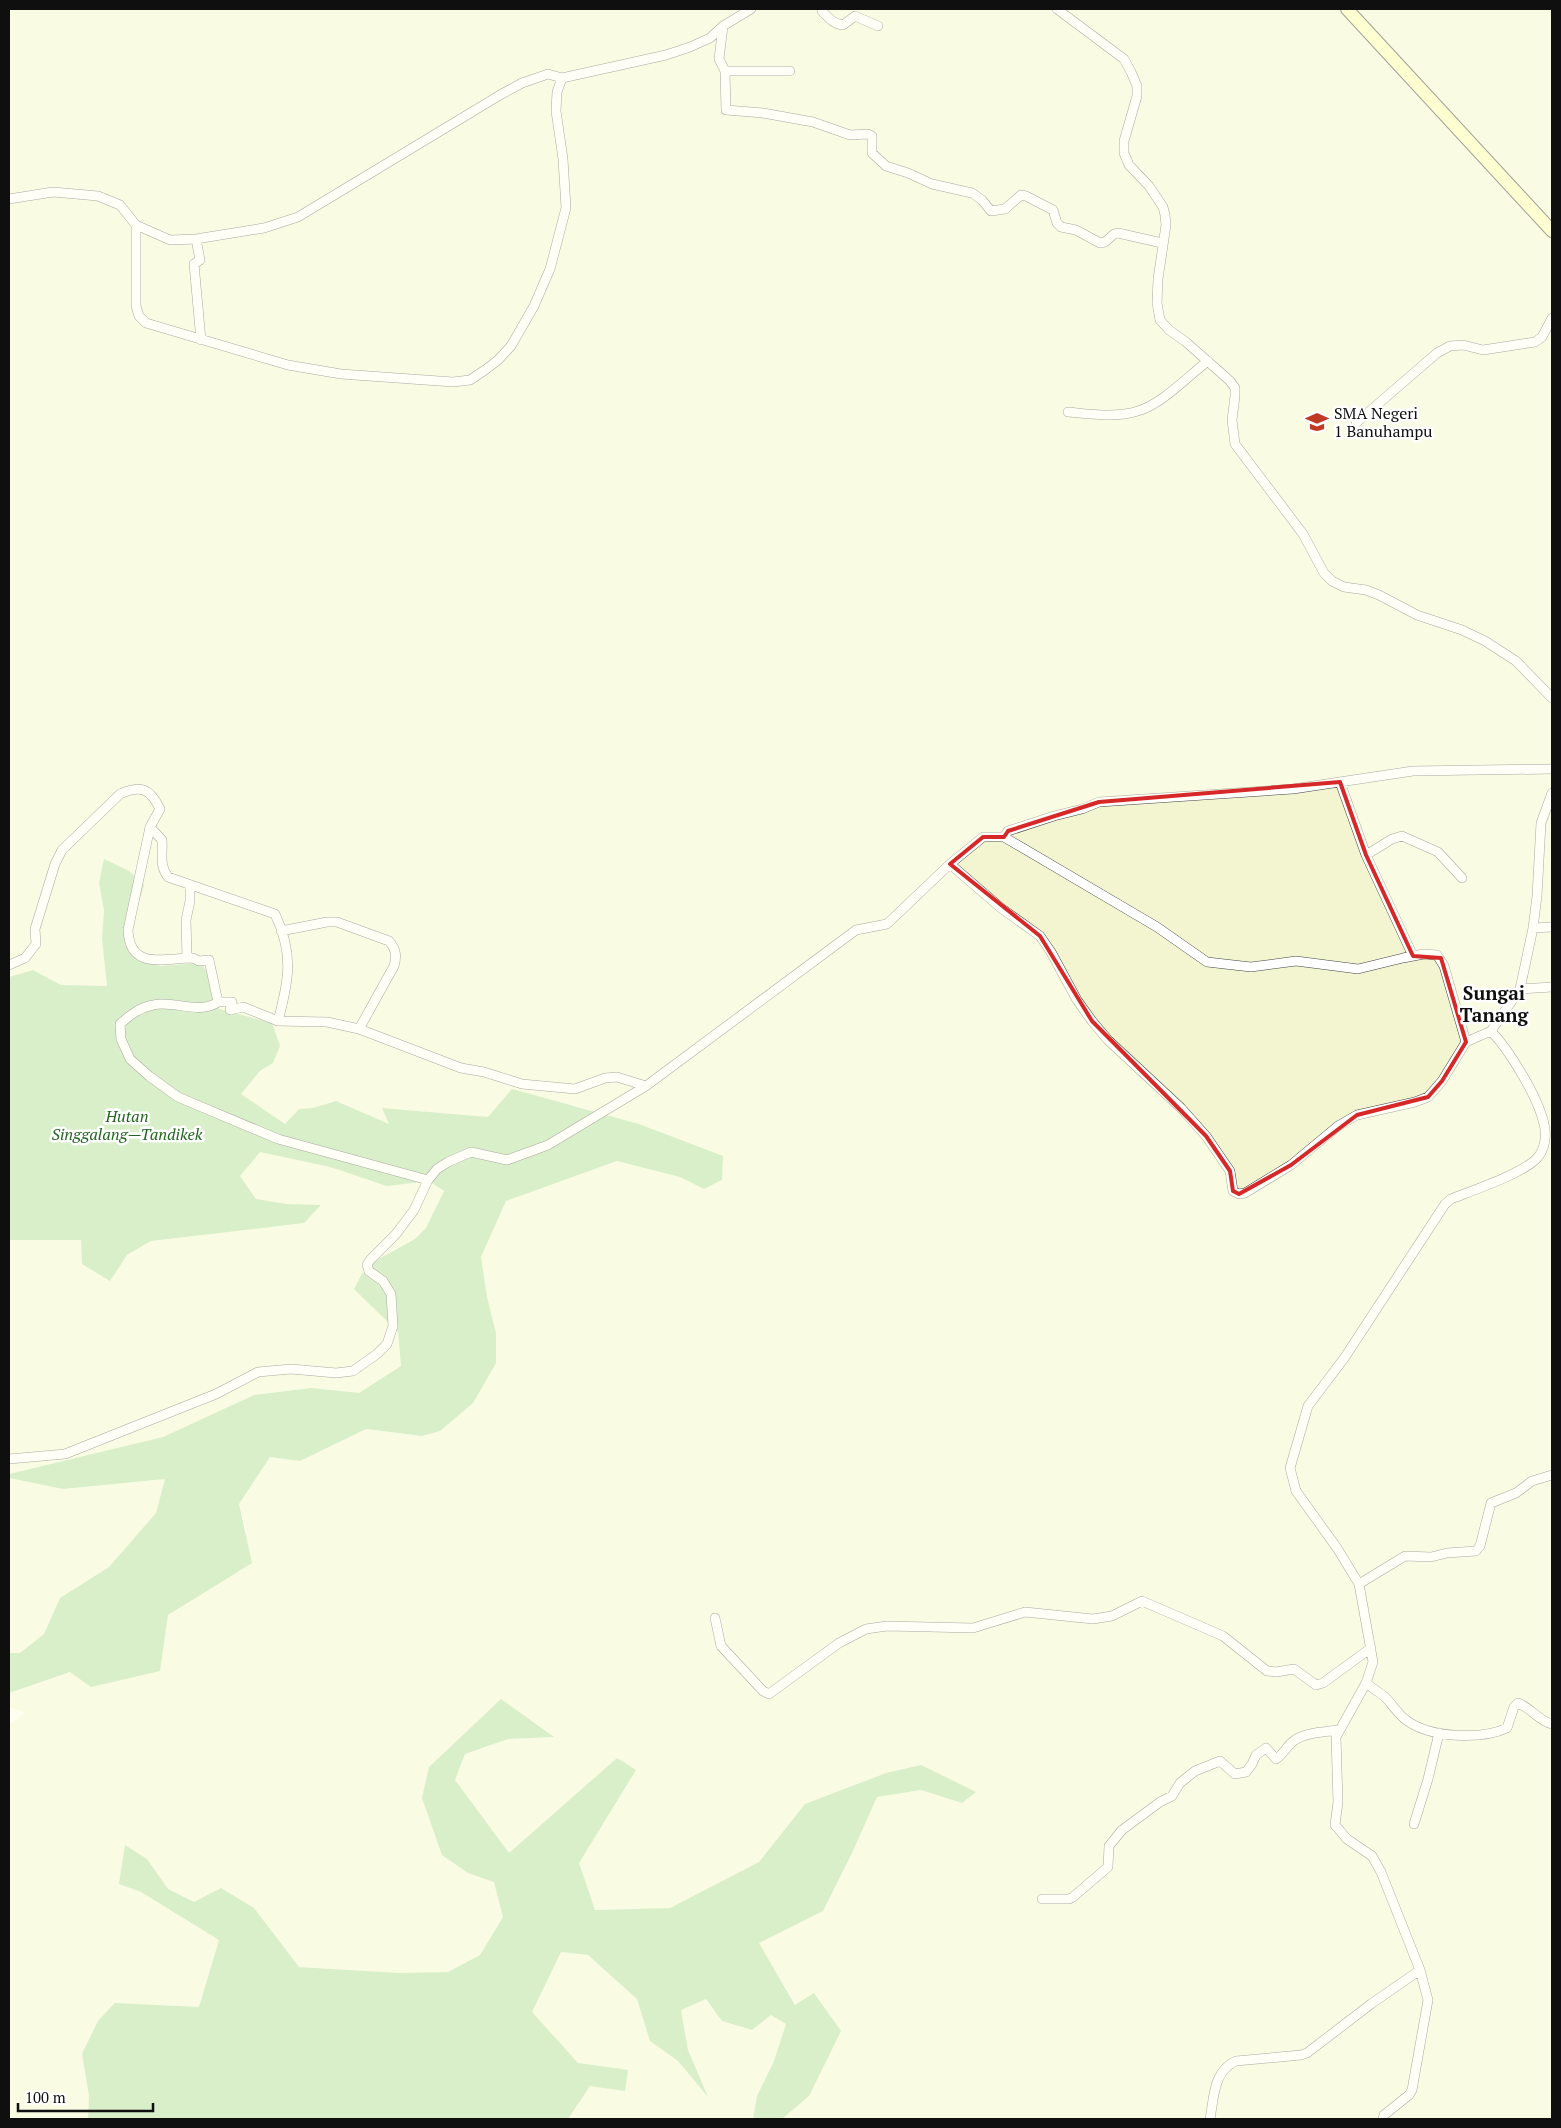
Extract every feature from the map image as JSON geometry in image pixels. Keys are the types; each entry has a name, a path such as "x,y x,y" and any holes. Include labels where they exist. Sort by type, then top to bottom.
{"main road":[{"path":"1347,9 1552,231"}],"street":[{"path":"9,199 53,192 98,196 120,205 136,225 170,240 196,239 264,228 298,217 500,94 522,83 548,74 562,78 682,50 710,38 723,26 751,9"},
{"path":"823,9 822,11 837,24 843,25 855,16 878,26"},
{"path":"1057,9 1124,59 1137,86 1135,106 1124,141 1124,152 1129,165 1149,186 1163,207 1166,225 1158,279 1157,303 1160,320 1169,330 1230,381 1234,388 1232,420 1235,444 1303,534 1324,573 1332,581 1344,587 1366,590 1380,595 1417,615 1462,630 1485,641 1516,662 1552,698"},
{"path":"723,26 719,60 725,71 726,110 731,112 771,114 813,122 850,135 868,134 872,136 872,153 886,166 932,184 972,194 982,200 991,211 1005,209 1022,195 1053,210 1057,223 1061,227 1076,230 1100,243 1105,242 1118,233 1162,243"},
{"path":"725,71 790,71"},
{"path":"136,225 136,306 139,316 146,323 288,365 340,374 453,382 470,380 498,360 511,346 534,306 550,269 566,208 563,159 556,111 556,92 562,78"},
{"path":"196,239 200,260 194,264 201,340"},
{"path":"1356,423 1414,376 1437,354 1450,346 1463,345 1483,350 1535,342 1542,337 1552,318"},
{"path":"1068,412 1102,414 1137,412 1162,398 1208,361"},
{"path":"1004,838 1008,831 1082,809 1099,802 1293,789 1413,771 1552,769"},
{"path":"1340,782 1366,855 1413,956"},
{"path":"9,965 26,958 36,944 35,929 55,864 62,850 120,794 132,789 144,790 154,797 160,809 150,827 128,930 129,940 133,951 150,961 187,958 208,960 218,1002"},
{"path":"950,864 995,903 1040,936 1051,952 1077,1000 1092,1021 1108,1040 1181,1108 1206,1136 1230,1172 1233,1191 1239,1194 1245,1193 1291,1165 1338,1126 1357,1115 1415,1102 1428,1097 1442,1082 1466,1042 1491,1031 1520,989 1533,928 1537,896 1541,824 1552,793"},
{"path":"150,827 162,840 162,870 168,877 275,914 286,943 288,981 278,1021"},
{"path":"1366,855 1392,839 1402,836 1438,852 1462,878"},
{"path":"9,1459 65,1454 216,1394 258,1372 291,1369 341,1374 354,1371 387,1344 393,1326 391,1294 383,1281 369,1271 367,1265 396,1234 414,1210 428,1180 437,1169 471,1152 507,1160 548,1145 646,1086 856,930 887,924 950,864 983,837 1004,838 1157,927 1207,962 1251,967 1296,961 1358,969 1413,956 1437,955 1441,958 1466,1042"},
{"path":"187,958 186,920 190,901 190,886"},
{"path":"281,930 336,922 382,938 394,946 396,959 394,966 359,1029"},
{"path":"1533,928 1552,927"},
{"path":"1520,989 1552,987"},
{"path":"428,1180 278,1139 178,1097 149,1076 130,1059 121,1039 120,1024 133,1012 154,1004 196,1007 213,1006 218,1002 232,1002 230,1010 243,1007 278,1021 327,1022 359,1029 461,1068 484,1072 522,1084 559,1089 576,1089 605,1078 616,1077 646,1086"},
{"path":"1383,2119 1412,2090 1428,2000 1420,1970 1381,1872 1372,1856 1346,1839 1335,1825 1338,1802 1336,1736 1366,1683 1373,1662 1359,1584 1337,1548 1296,1491 1290,1468 1308,1406 1345,1357 1445,1204 1451,1199 1515,1173 1538,1157 1546,1139 1544,1124 1537,1105 1502,1042 1491,1031"},
{"path":"1359,1584 1405,1556 1427,1558 1447,1553 1476,1551 1480,1546 1491,1503 1516,1493 1532,1481 1552,1475"},
{"path":"715,1618 721,1646 763,1691 769,1694 848,1637 866,1630 887,1626 973,1628 1025,1612 1093,1619 1112,1616 1142,1601 1223,1636 1267,1671 1276,1672 1294,1669 1316,1685 1323,1683 1371,1648"},
{"path":"1366,1683 1385,1698 1407,1721 1439,1733 1476,1736 1502,1730 1507,1728 1514,1707 1518,1703 1526,1706 1538,1717 1552,1724"},
{"path":"1042,1899 1069,1899 1073,1897 1108,1867 1109,1846 1122,1830 1160,1802 1172,1796 1180,1783 1195,1770 1220,1761 1235,1774 1246,1772 1256,1755 1266,1748 1276,1759 1297,1738 1338,1730"},
{"path":"1414,1824 1426,1788 1439,1733"},
{"path":"1210,2119 1217,2081 1227,2065 1236,2061 1307,2053 1371,2004 1420,1970"}],"highlighted area":[{"path":"1340,782 1366,855 1413,956 1441,958 1466,1042 1442,1081 1428,1097 1357,1115 1291,1165 1239,1194 1233,1191 1230,1171 1206,1136 1092,1021 1040,936 950,864 983,837 1004,837 1008,831 1099,802"}],"green space":[{"path":"9,9 1552,9 1552,2119 782,2119 809,2096 796,2005 758,1943 823,1911 877,1797 921,1790 962,1803 921,1765 886,1773 805,1804 759,1862 670,1908 595,1910 578,1863 636,1770 616,1759 509,1853 455,1780 465,1754 508,1739 553,1737 501,1699 429,1767 468,1873 495,1882 503,1917 480,1955 448,1972 399,1973 299,1967 254,1908 221,1888 194,1902 168,1889 147,1859 119,1884 141,1892 219,1940 199,2007 115,2003 82,2054 89,2096 88,2119 9,2119 9,1725 25,1713 9,1707 9,1693 70,1672 160,1670 168,1615 199,1595 247,1532 239,1504 270,1457 300,1461 366,1429 422,1436 440,1431 496,1333 487,1297 481,1257 506,1201 617,1161 680,1177 704,1189 722,1180 723,1156 639,1124 573,1105 488,1117 382,1108 390,1125 336,1101 313,1108 299,1109 285,1124 241,1094 260,1071 273,1063 219,1008 209,973 199,963 161,966 144,961 99,883 104,910 102,939 107,986 61,985 33,970 9,977"},
{"name":"Hutan Singgalang—Tandikek","path":"104,859 129,871 144,885 131,929 132,942 144,961 161,966 199,963 213,978 219,990 219,1009 272,1023 280,1046 273,1063 260,1071 241,1094 285,1124 299,1109 313,1108 336,1101 389,1124 382,1108 488,1117 512,1089 639,1124 723,1156 722,1180 704,1189 680,1177 617,1161 506,1201 481,1257 487,1297 496,1333 496,1363 473,1403 440,1431 422,1436 366,1429 300,1461 270,1457 239,1504 252,1563 168,1615 160,1671 91,1687 70,1672 9,1693 9,1653 20,1653 44,1634 60,1598 109,1567 156,1513 165,1479 63,1489 9,1478 9,1474 163,1437 254,1395 311,1388 359,1393 401,1366 398,1332 354,1289 362,1274 375,1261 415,1239 426,1228 444,1191 429,1181 387,1186 330,1167 260,1152 240,1176 256,1199 287,1204 321,1205 304,1223 151,1241 127,1255 110,1281 82,1264 81,1240 9,1240 9,977 33,970 61,985 107,986 102,939 104,910 99,883"},
{"path":"260,1152 330,1167 359,1177 429,1181 444,1191 427,1228 416,1239 389,1252 401,1366 359,1394 311,1388 254,1395 163,1437 9,1474 9,1240 81,1240 127,1255 151,1241 304,1223 320,1205 287,1204 256,1199 240,1175"},
{"path":"9,1478 63,1489 165,1479 156,1513 109,1567 60,1598 44,1634 20,1653 9,1653"},
{"path":"501,1699 554,1737 508,1739 465,1754 455,1780 509,1853 617,1758 636,1770 579,1863 595,1910 670,1908 759,1862 805,1804 886,1773 921,1765 976,1792 962,1803 921,1790 877,1797 823,1911 759,1943 795,2005 814,1993 841,2031 809,2096 782,2119 753,2119 757,2096 774,2061 786,2024 771,2015 752,2030 722,2021 706,1999 681,2010 688,2050 708,2097 678,2061 650,2041 637,1999 588,1955 561,1952 532,2012 578,2063 628,2070 625,2091 590,2086 568,2119 88,2119 89,2096 82,2054 98,2021 115,2003 199,2007 219,1940 141,1892 119,1884 125,1845 147,1859 168,1889 194,1902 221,1888 254,1908 299,1967 399,1973 448,1972 480,1955 503,1917 494,1882 468,1873 442,1855 422,1798 429,1767"},
{"path":"561,1952 588,1955 637,1999 650,2041 678,2061 706,2095 688,2050 681,2009 706,1999 722,2021 751,2030 771,2015 786,2024 774,2061 757,2096 753,2119 568,2119 590,2086 578,2063 531,2012"}],"place":[{"name":"SMA Negeri 1 Banuhampu","path":"1317,422"}],"district":[{"name":"Sungai Tanang","path":"1494,1004"}]}
